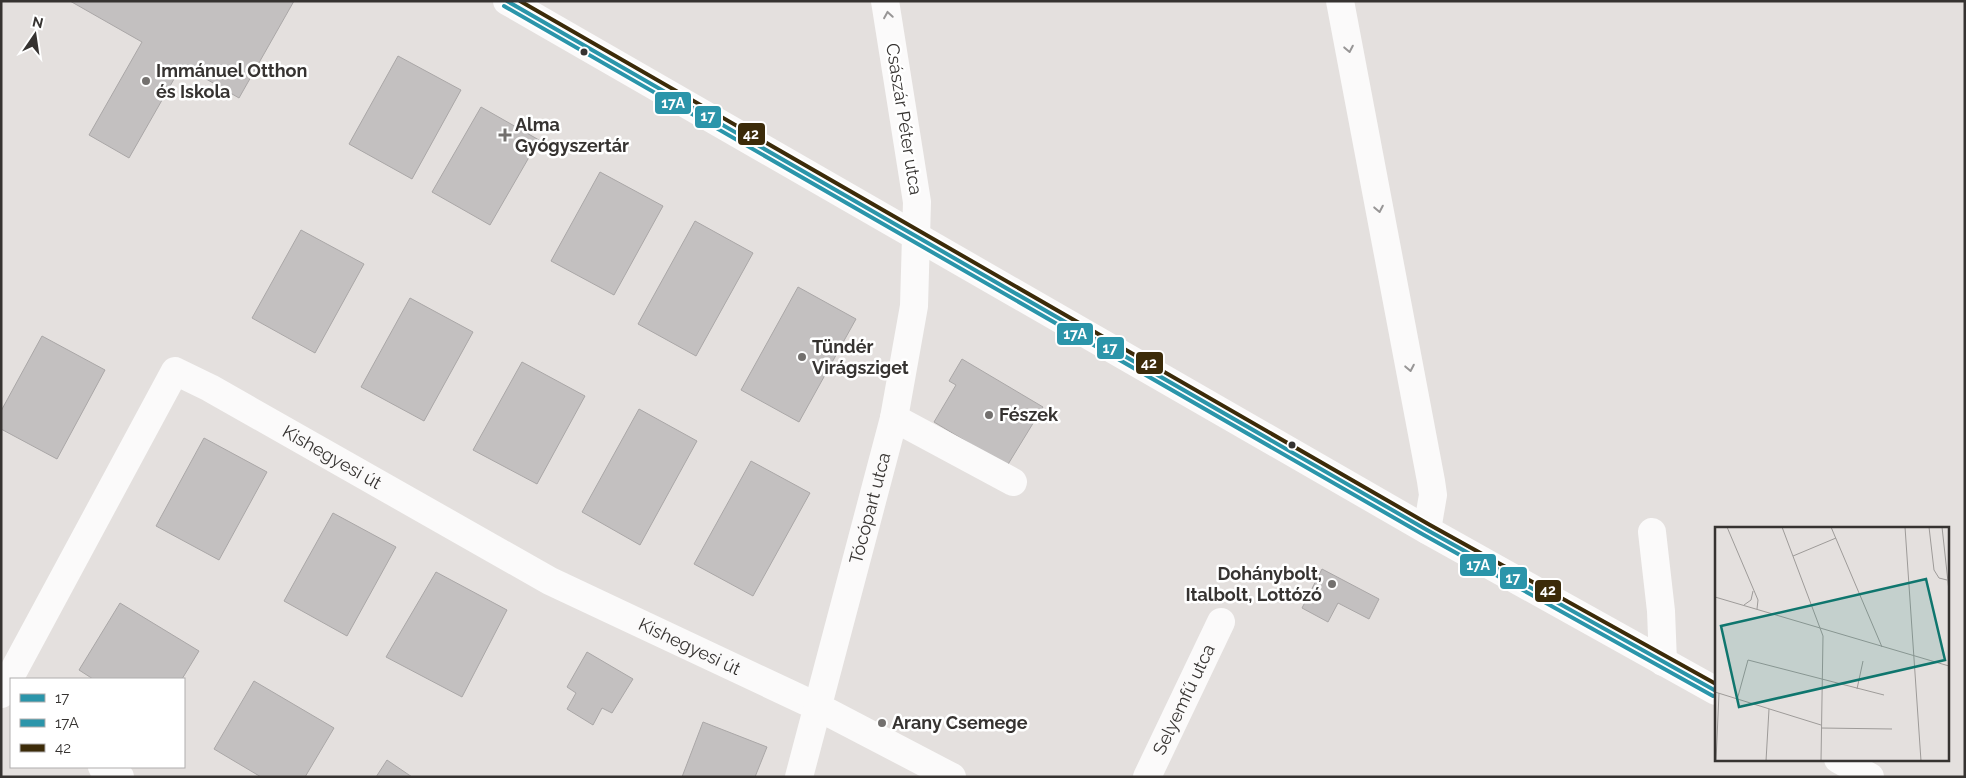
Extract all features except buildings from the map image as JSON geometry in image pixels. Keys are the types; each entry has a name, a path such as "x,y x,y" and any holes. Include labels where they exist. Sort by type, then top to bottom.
{"street":[{"path":"507,1 1427,530 1715,690"},
{"name":"Császár Péter utca","path":"885,1 917,202 917,236"},
{"path":"1340,1 1431,481 1433,495 1427,530"},
{"name":"Tócópart utca","path":"799,777 894,418 914,306 917,236"},
{"name":"Kishegyesi út","path":"1,694 175,371 210,388 550,581 818,708"},
{"path":"894,418 1013,482"},
{"path":"1652,532 1661,611 1663,662"},
{"name":"Selyemfű utca","path":"1147,777 1221,622"},
{"path":"818,708 952,777"},
{"path":"1840,760 1870,777"},
{"path":"104,768 120,777"}],"transit line":[{"name":"17","path":"507,1 1427,530 1715,690"},
{"name":"42","path":"520,1 1430,525 1715,683"},
{"name":"17A","path":"504,6 1424,535 1713,696"}],"place":[{"name":"Immánuel Otthon és Iskola","path":"146,81"},
{"name":"Alma Gyógyszertár","path":"505,135"},
{"name":"Tündér Virágsziget","path":"802,357"},
{"name":"Fészek","path":"989,415"},
{"name":"Dohánybolt, Italbolt, Lottózó","path":"1332,584"},
{"name":"Arany Csemege","path":"882,723"}]}
